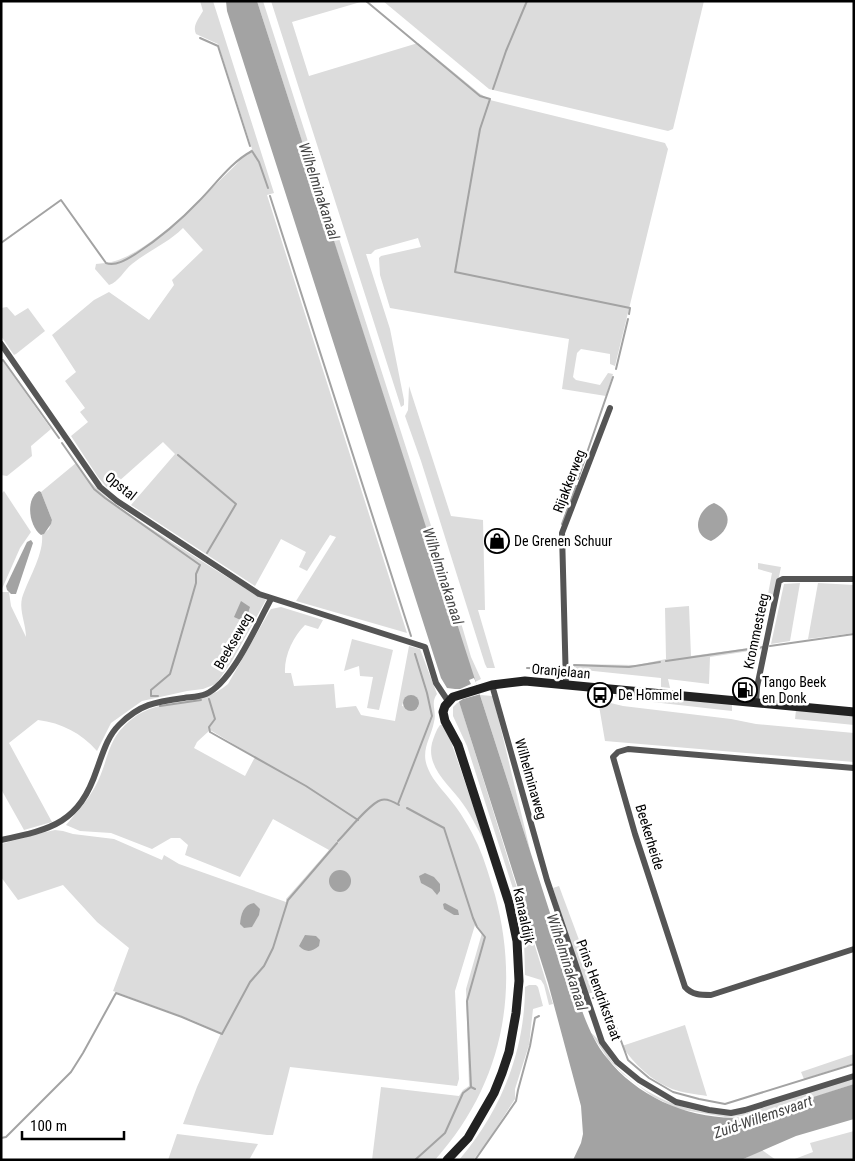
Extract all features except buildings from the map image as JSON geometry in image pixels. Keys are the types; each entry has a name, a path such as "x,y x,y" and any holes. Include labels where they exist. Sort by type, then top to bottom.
{"main road":[{"name":"Oranjelaan","path":"450,699 479,688 525,681 854,712"},
{"name":"Kanaaldijk","path":"447,1160 468,1138 494,1093 509,1052 519,981 517,941 502,879 458,745 445,721 443,712 450,699"}],"street":[{"name":"Opstal","path":"1,344 100,487 117,501 259,594 272,599"},
{"name":"Rijakkerweg","path":"566,685 562,534 610,408"},
{"name":"Krommesteeg","path":"756,702 757,687 779,581 782,579 854,579"},
{"path":"272,599 425,647 436,684 450,699"},
{"name":"Beekseweg","path":"1,840 47,829 60,823 73,812 85,797 94,780 112,733 131,715 153,702 205,695 217,688 233,668 272,599"},
{"name":"Wilhelminaweg","path":"492,685 547,880"},
{"name":"Beekerheide","path":"854,768 628,750 618,752 613,756 638,843 685,987 689,992 711,995 854,949"},
{"name":"Prins Hendrikstraat","path":"547,880 602,1042 616,1062 639,1080 676,1102 731,1113 854,1076"}],"shaded area":[{"path":"200,1 213,1 274,193 267,195 407,633 296,601 336,537 330,535 307,571 299,567 306,552 281,539 255,586 131,505 175,454 163,442 109,490 98,477 71,436 88,422 80,412 85,408 65,381 76,372 52,335 94,300 109,292 149,320 174,285 172,280 203,250 183,228 132,264 116,281 109,285 95,269 96,264 115,261 132,254 150,243 187,212 252,149 218,44 196,34 195,25 203,11"},
{"path":"257,1 263,1 450,585 471,657 481,679 475,682"},
{"path":"271,1 364,1 292,22 309,76 418,43 490,100 665,143 668,149 615,366 610,364 610,354 581,349 577,353 573,377 576,380 600,385 608,373 613,374 606,396 562,389 569,339 390,308 380,275 379,258 421,247 418,238 366,254 390,329 404,400 404,405 401,407"},
{"path":"383,1 704,1 673,129 668,131 489,89"},
{"path":"7,307 15,316 28,308 45,331 14,355 1,336 1,308"},
{"path":"2,360 51,429 31,446 32,456 7,476 1,475"},
{"path":"409,386 451,516 483,520 485,610 478,610 495,668 487,668 485,664 405,416 408,410"},
{"path":"76,463 108,499 220,573 266,600 232,661 216,684 203,689 142,701 111,723 97,751 78,734 63,726 38,720 9,743 52,822 24,830 1,789 1,592 9,592 11,606 26,637 21,608 22,598 41,550 42,535 49,529 52,520 41,492"},
{"path":"4,491 31,532 20,548 1,591 1,494"},
{"path":"758,563 781,567 775,596 768,594 772,573 758,569"},
{"path":"800,583 790,641 771,644 784,584"},
{"path":"818,583 854,585 854,633 808,639"},
{"path":"689,606 691,656 764,646 763,649 710,657 709,684 668,679 670,688 661,687 661,678 574,669 574,664 637,665 666,659 665,608"},
{"path":"281,607 323,620 318,629 305,625 297,635 290,647 285,673 291,673 294,686 334,684 336,708 356,706 361,715 395,721 409,646 420,649 437,694 434,701 434,722 426,749 425,760 433,778 464,820 481,851 495,895 503,931 506,967 505,1002 500,1036 490,1069 476,1101 458,1131 435,1160 372,1160 381,1087 459,1096 469,1086 466,989 482,933 475,925 455,991 459,1079 457,1086 290,1067 273,1135 267,1135 183,1124 221,1033 192,1020 113,991 129,948 97,922 63,885 18,900 1,877 1,844 55,830 114,839 162,860 164,855 179,864 286,902 286,899 329,850 273,819 240,877 185,855 188,845 180,838 171,838 152,849 111,833 80,831 66,825 84,804 95,787 113,741 124,726 143,712 155,707 206,696 228,684 271,609","holes":["404,699 419,705 417,709 402,706","210,730 255,757 245,776 194,748 197,742"]},
{"path":"352,639 393,650 379,710 367,708 373,677 360,676 359,666 344,671"},
{"path":"616,694 732,703 732,711 617,698"},
{"path":"480,695 493,696 531,854"},
{"path":"598,700 623,706 731,719 756,724 854,733 854,762 605,741"},
{"path":"459,701 553,1004 549,1005 541,980 525,975 524,937 516,898 467,746 453,716 453,707"},
{"path":"796,710 854,716 854,725 795,719"},
{"path":"440,725 448,733 488,849 467,809 440,776 432,760 432,743"},
{"path":"559,886 598,991 587,994 553,888"},
{"path":"536,985 538,987 543,1006 533,1009 529,1045 515,1089 515,1099 486,1144 473,1160 459,1160 487,1121 508,1079 521,1034 525,987"},
{"path":"685,1025 707,1096 665,1086 638,1065 622,1046"},
{"path":"590,1032 616,1066 628,1077 655,1096 686,1108 718,1114 734,1114 854,1076 854,1084 761,1115 725,1117 678,1109 652,1096 623,1074 608,1059"},
{"path":"854,1054 854,1063 804,1079 801,1072"},
{"path":"854,1131 854,1160 792,1160 813,1152 810,1143"},
{"path":"177,1134 258,1144 249,1160 168,1160"},
{"path":"762,1150 776,1160 741,1160"}],"water":[{"name":"Zuid-Willemsvaart","path":"226,1 257,1 577,997 597,1044 621,1074 638,1087 676,1107 696,1113 739,1118 760,1115 854,1084 854,1119 796,1136 741,1160 573,1160 583,1134 581,1106 548,983 455,689 447,688 441,678 227,11"},
{"path":"39,491 52,520 44,534 41,535 31,519 30,513 32,500"},
{"path":"714,503 725,511 728,522 722,533 711,541 704,538 700,533 698,522 703,511"},
{"path":"31,540 33,543 16,594 11,594 6,586 27,542"},
{"path":"241,601 250,607 245,622 234,617"},
{"path":"408,695 414,695 419,700 417,709 408,711 403,706 403,700"},
{"path":"340,870 348,873 351,881 348,889 340,892 332,889 329,881 332,873"},
{"path":"425,873 434,877 440,884 440,891 437,895 432,889 421,883 419,876"},
{"path":"254,903 260,909 259,915 252,927 244,928 240,924 242,913 247,906"},
{"path":"445,903 458,910 459,915 454,915 444,909 443,904"},
{"path":"305,935 316,936 320,940 319,946 314,950 304,950 299,946"}],"pier":[{"path":"474,678 481,694 463,699 457,703 453,691 451,692 450,689 460,689 471,684 469,680"}],"waterway":[{"path":"366,1 480,96 490,99 480,129 455,272 630,308 629,314"},
{"path":"493,89 506,51 527,1"},
{"path":"200,38 218,46 250,146"},
{"path":"1,243 61,200 106,263 114,264 134,255 170,229 230,167 252,151 259,162 268,188"},
{"path":"270,196 411,636"},
{"path":"616,369 628,319"},
{"path":"1,361 3,360 59,438"},
{"path":"578,479 613,377"},
{"path":"62,443 94,489 200,565 170,674 151,690 151,696 158,696"},
{"path":"178,455 236,504 207,553"},
{"path":"562,524 576,486"},
{"path":"770,646 854,634"},
{"path":"666,661 763,647"},
{"path":"398,804 432,716 415,654"},
{"path":"574,665 629,667 660,662"},
{"path":"527,668 560,669"},
{"path":"209,699 215,719 209,727 210,732 306,786 358,820"},
{"path":"160,706 201,700"},
{"path":"338,841 376,802 386,800 399,805"},
{"path":"407,808 444,828 473,918 485,937 467,1001 471,1087"},
{"path":"1,1138 6,1137 71,1072 116,993 222,1034 250,982 264,966 273,948 288,900 337,843"},
{"name":"Wilhelminakanaal","path":"593,998 599,997 608,1005 628,1060 649,1078 673,1092 699,1099 725,1104 854,1064"},
{"path":"475,1160 516,1101 535,1018 539,1016"},
{"path":"415,1160 445,1133 463,1093 471,1087 475,1089"}],"place":[{"name":"De Grenen Schuur","path":"497,541"},
{"name":"Tango Beek en Donk","path":"745,690"},
{"name":"De Hommel","path":"600,695"}]}
